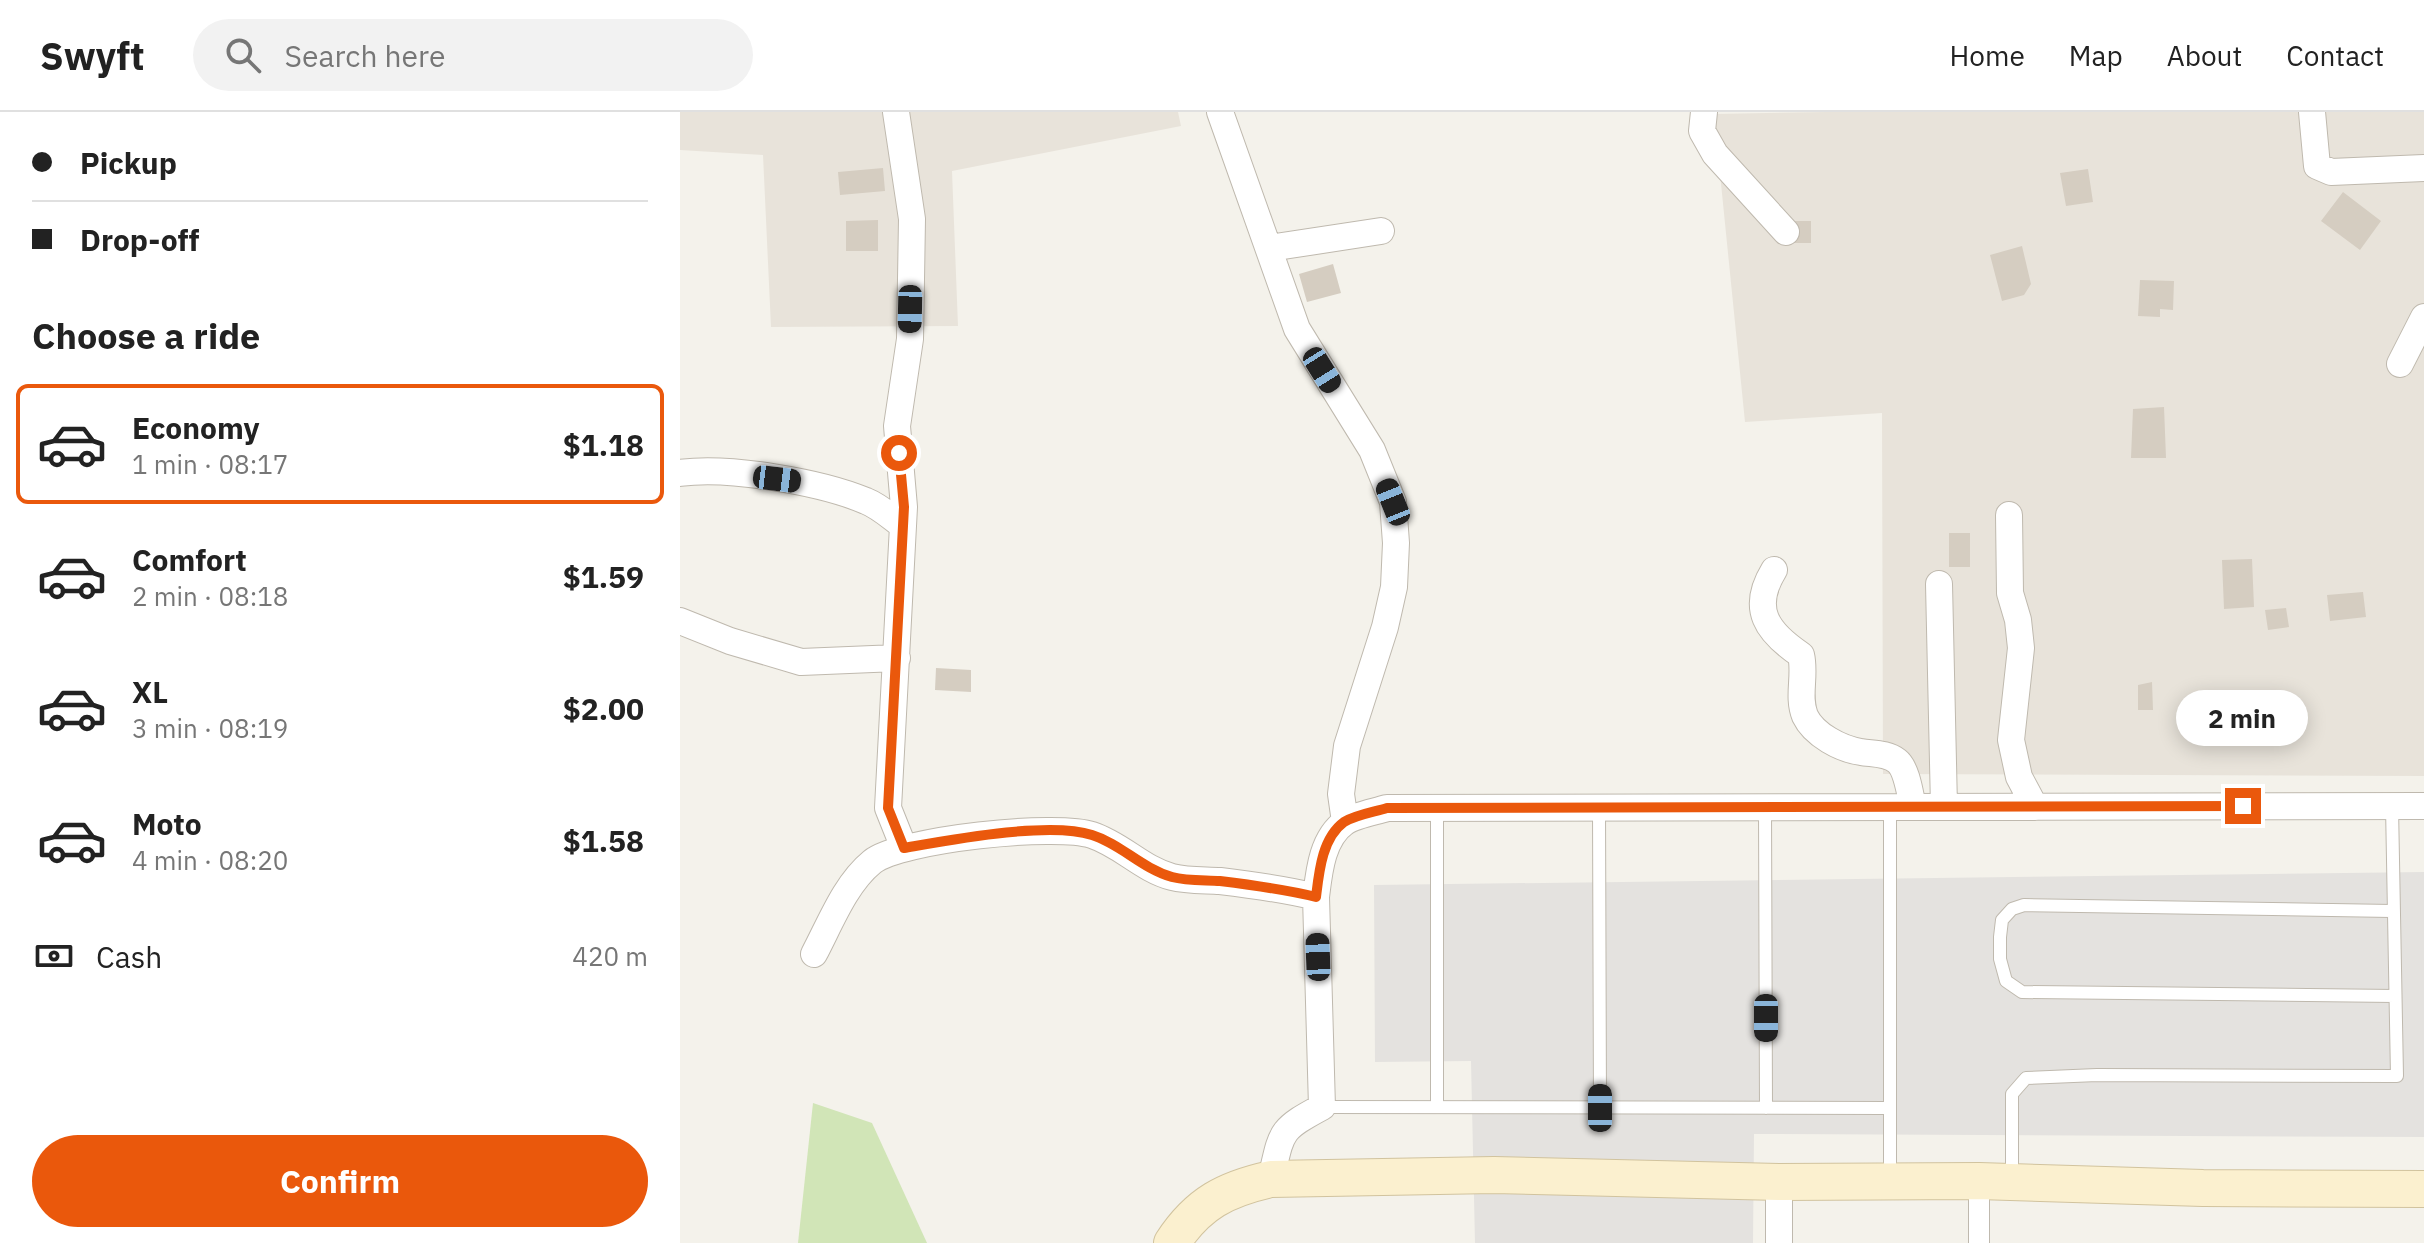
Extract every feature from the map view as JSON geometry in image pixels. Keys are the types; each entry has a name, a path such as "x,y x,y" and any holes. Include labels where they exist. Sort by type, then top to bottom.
{"main road":[{"path":"1172,1243 1183,1226 1213,1198 1241,1186 1271,1179 1494,1175 1779,1182 1995,1181 2203,1188 2424,1189"}],"street":[{"path":"896,112 912,219 910,339 897,426 904,507 888,808 904,848"},
{"path":"1220,112 1297,329 1372,450 1393,502 1396,543 1394,587 1385,627 1347,746 1341,794 1345,822"},
{"path":"1704,112 1702,131 1715,154 1786,232"},
{"path":"2312,112 2317,166 2331,172 2424,168"},
{"path":"1270,248 1381,231"},
{"path":"2400,364 2424,317"},
{"path":"680,473 701,470 802,482 867,501 902,525"},
{"path":"2009,515 2010,593 2018,620 2021,648 2011,740 2019,777 2035,807"},
{"path":"1774,570 1764,586 1766,624 1801,655 1804,677 1800,701 1807,719 1842,748 1897,761 1902,768 1902,807"},
{"path":"1939,584 1944,807"},
{"path":"680,621 730,641 801,662 897,658"},
{"path":"1271,1179 1279,1143 1289,1124 1322,1107 1316,897 1319,872 1328,843 1345,822 1387,808 2424,806"},
{"path":"814,954 850,889 873,861 904,848 966,838 1042,831 1089,833 1117,845 1144,866 1174,878 1269,887 1316,897"},
{"path":"1979,1243 1995,1181"},
{"path":"1779,1182 1779,1243"}],"lane":[{"path":"1995,1181 2012,1094 2026,1078 2097,1075 2397,1076 2392,806"},
{"path":"1765,807 1766,1108"},
{"path":"1890,1181 1888,1108 1902,807"},
{"path":"1599,808 1600,1108"},
{"path":"1437,809 1437,1107"},
{"path":"2392,911 2024,905 2012,909 2002,920 2000,959 2006,981 2022,992 2395,996"},
{"path":"1322,1107 1888,1108"}],"shaded area":[{"path":"680,112 1178,112 1181,126 952,171 958,326 771,327 763,155 680,150"},
{"path":"2424,112 2424,776 1883,774 1882,413 1745,422 1714,114"},
{"path":"2424,872 2424,1137 1754,1134 1753,1243 1475,1243 1471,1061 1375,1062 1374,885"}],"green space":[{"path":"813,1103 872,1123 927,1243 798,1243"}],"building":[{"path":"883,168 885,191 840,195 838,172"},
{"path":"2088,169 2093,202 2066,206 2060,173"},
{"path":"2343,192 2381,221 2360,250 2321,221"},
{"path":"878,220 878,251 846,251 846,221"},
{"path":"1788,221 1811,221 1811,243 1788,243"},
{"path":"2022,246 2031,284 2024,295 2002,301 1990,255"},
{"path":"1333,264 1341,293 1307,302 1299,274"},
{"path":"2140,280 2174,281 2173,310 2160,309 2160,317 2138,316"},
{"path":"2164,407 2166,458 2131,458 2133,409"},
{"path":"1949,533 1970,533 1970,567 1949,567"},
{"path":"2252,559 2254,607 2224,609 2222,560"},
{"path":"2363,592 2366,617 2330,621 2327,595"},
{"path":"2286,608 2289,627 2268,630 2265,610"},
{"path":"936,668 971,670 971,692 935,690"},
{"path":"2152,682 2153,710 2138,710 2138,685"}],"route":[{"path":"899,453 904,507 888,808 904,848 1042,831 1089,833 1117,845 1144,866 1174,878 1269,887 1316,897 1319,872 1328,843 1345,822 1387,808 2243,806"}]}
